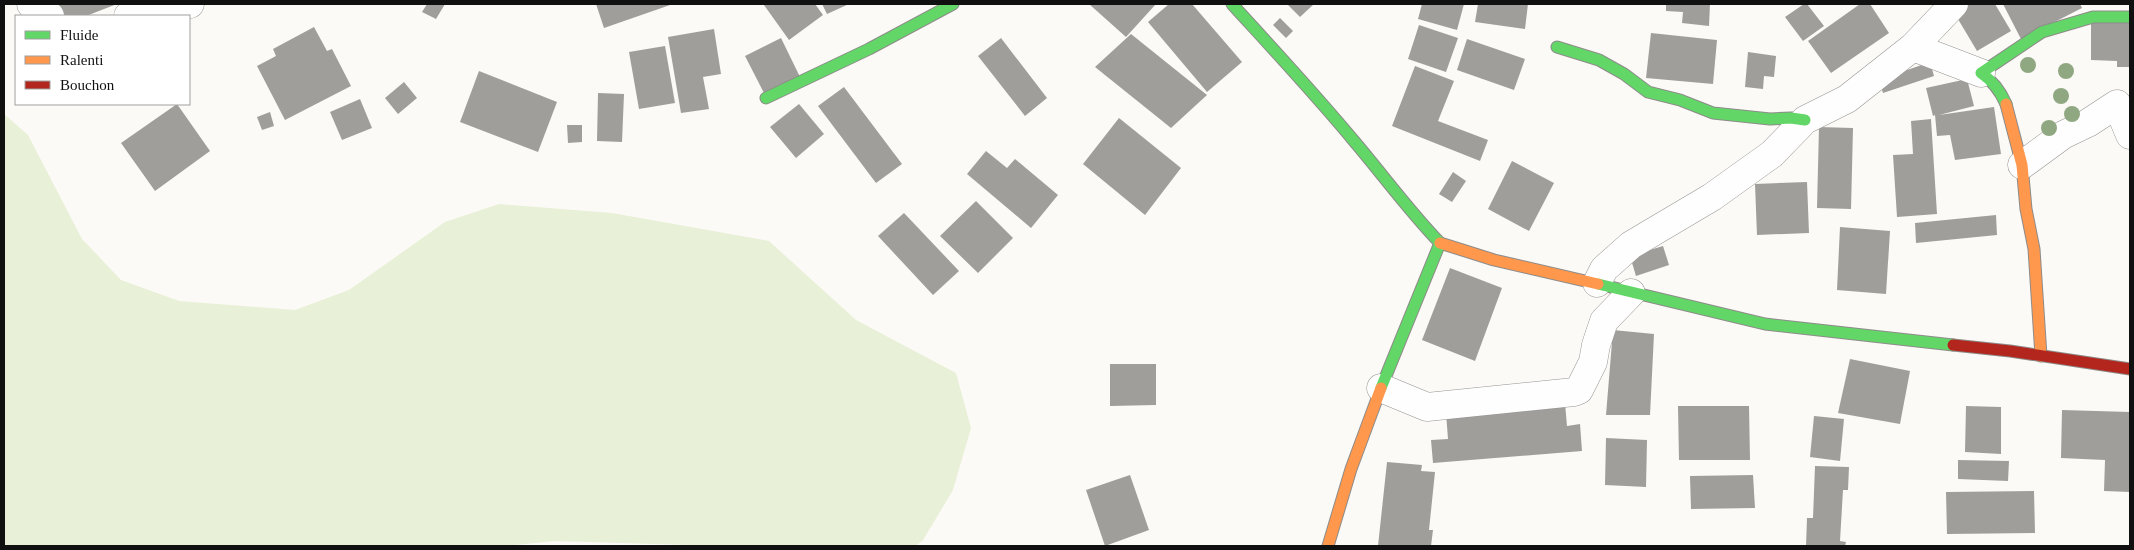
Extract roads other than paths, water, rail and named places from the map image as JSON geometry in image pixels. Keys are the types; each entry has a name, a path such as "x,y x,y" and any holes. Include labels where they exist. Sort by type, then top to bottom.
{"street":[{"path":"31,4 34,8 48,15"},
{"path":"134,15 190,4"},
{"path":"766,98 869,49 952,4"},
{"path":"1232,4 1319,99 1389,182 1415,217 1440,243 1494,260 1765,324 1957,345 2130,369"},
{"path":"1597,283 1604,269 1631,245 1712,196 1772,154 1805,120 1847,99 1913,47 1954,4"},
{"path":"1981,73 2042,32 2093,17 2130,17"},
{"path":"1913,47 1981,73 1990,79 2001,92 2008,109 2014,140 2022,165 2026,209 2035,259 2041,356"},
{"path":"1557,48 1599,60 1624,74 1648,92 1680,100 1713,113 1770,119 1791,118 1805,120"},
{"path":"2022,165 2062,135 2088,123 2118,104 2130,136"},
{"path":"1328,546 1355,458 1381,388 1440,243"},
{"path":"1381,388 1428,407 1574,392 1579,390 1593,362 1596,345 1604,321 1631,293"}]}
